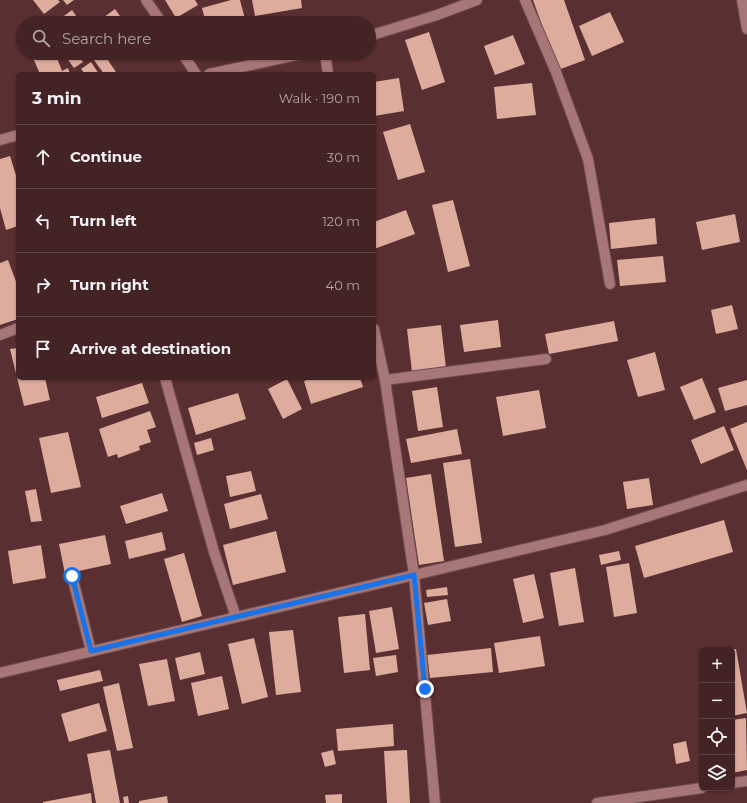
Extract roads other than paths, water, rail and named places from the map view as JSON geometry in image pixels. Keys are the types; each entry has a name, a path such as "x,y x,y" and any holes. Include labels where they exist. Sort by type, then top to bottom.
{"street":[{"path":"146,0 157,16"},
{"path":"376,34 438,15 477,0"},
{"path":"525,0 556,72 588,159 610,284"},
{"path":"742,0 747,29"},
{"path":"187,60 195,72"},
{"path":"217,72 273,60"},
{"path":"326,60 328,72"},
{"path":"0,140 16,136"},
{"path":"0,335 16,329"},
{"path":"376,338 386,380 414,575 435,803"},
{"path":"386,380 546,359"},
{"path":"166,380 214,552 236,617"},
{"path":"0,673 605,530 747,485"},
{"path":"72,576 91,651"},
{"path":"735,783 747,781"},
{"path":"603,803 699,788"}]}
